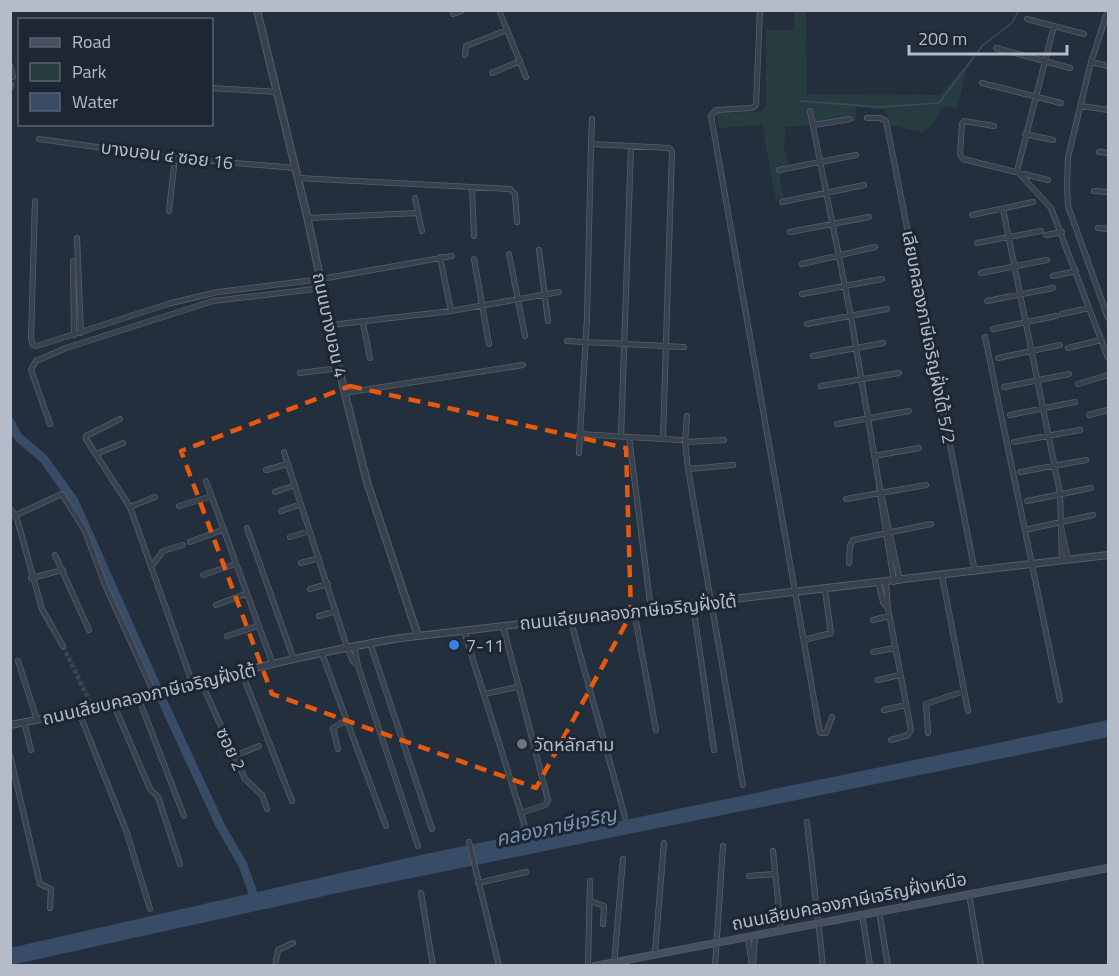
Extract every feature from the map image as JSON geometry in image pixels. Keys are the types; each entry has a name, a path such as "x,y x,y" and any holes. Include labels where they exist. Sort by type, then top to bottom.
{"main road":[{"name":"ถนนเลียบคลองภาษีเจริญฝั่งเหนือ","path":"595,966 655,952 752,936 1108,868"}],"street":[{"name":"ถนนบางบอน 4","path":"257,10 308,218 344,393 367,482 418,636"},
{"path":"453,15 463,10"},
{"path":"499,10 526,77"},
{"path":"760,10 756,105 752,108 716,110 711,116 820,733 826,733 832,717"},
{"path":"1108,10 1091,62 1068,157 1068,206 1108,318"},
{"path":"1027,19 1084,34"},
{"path":"1017,171 1054,26"},
{"path":"465,55 466,46 507,30"},
{"path":"996,48 1070,68"},
{"path":"492,73 520,61"},
{"path":"1091,62 1108,66"},
{"path":"10,65 13,77"},
{"path":"982,83 1061,103"},
{"path":"213,88 277,92"},
{"path":"1081,106 1108,110"},
{"path":"810,111 851,316 897,581"},
{"name":"เลียบคลองภาษีเจริญฝั่งใต้ 5/2","path":"867,118 880,118 886,122 975,572"},
{"path":"579,453 592,119"},
{"path":"813,125 850,119"},
{"path":"994,126 964,121 960,154 967,160 1048,180"},
{"path":"1025,134 1053,140"},
{"name":"บางบอน ๔ ซอย 16","path":"39,139 175,158 295,168"},
{"path":"591,144 669,148 672,151 663,439"},
{"path":"621,437 631,146"},
{"path":"1099,152 1108,153"},
{"path":"779,170 856,155"},
{"path":"169,211 175,158"},
{"path":"1017,171 1051,207 1108,358"},
{"path":"298,178 472,187 515,192 517,222"},
{"path":"782,202 864,186"},
{"path":"472,187 474,236"},
{"path":"1094,191 1108,192"},
{"path":"415,198 422,231"},
{"path":"35,201 33,345 41,346 171,303 218,292 321,279 452,255"},
{"path":"972,216 1034,202"},
{"path":"1003,209 1060,493 1060,524 1065,561"},
{"path":"308,218 418,213"},
{"path":"790,232 869,217"},
{"path":"1098,228 1108,229"},
{"path":"977,243 1041,231"},
{"path":"1046,235 1062,232"},
{"path":"77,238 81,333"},
{"path":"802,264 875,247"},
{"path":"539,250 548,321"},
{"path":"509,254 525,336"},
{"path":"440,257 452,311"},
{"path":"474,259 489,344"},
{"path":"981,273 1047,260"},
{"path":"73,261 74,335"},
{"path":"1053,276 1076,271"},
{"path":"802,294 882,279"},
{"path":"50,424 31,370 36,361 66,348 213,301 323,288"},
{"path":"987,301 1053,288"},
{"path":"331,326 452,311 560,292"},
{"path":"993,329 1089,308"},
{"path":"807,324 887,309"},
{"path":"363,323 370,358"},
{"path":"985,337 1060,700"},
{"path":"1068,348 1101,340"},
{"path":"567,341 684,347"},
{"path":"813,356 883,343"},
{"path":"999,358 1060,345"},
{"path":"344,393 523,365"},
{"path":"300,373 339,368"},
{"path":"821,386 899,373"},
{"path":"1004,387 1069,375"},
{"path":"1078,384 1108,375"},
{"path":"1010,415 1075,402"},
{"path":"1089,415 1108,410"},
{"path":"837,424 909,411"},
{"path":"687,416 682,441 743,785"},
{"path":"120,419 86,436 130,507 193,685"},
{"path":"1014,442 1080,430"},
{"path":"579,434 682,441 724,440"},
{"path":"629,437 651,610"},
{"path":"96,454 123,443"},
{"path":"874,456 919,448"},
{"path":"284,452 336,611 358,666 418,846"},
{"path":"1020,472 1086,460"},
{"path":"266,470 287,464"},
{"path":"688,470 733,465"},
{"path":"206,481 209,496 273,665"},
{"path":"275,492 295,485"},
{"path":"846,499 926,485"},
{"path":"1027,501 1091,488"},
{"path":"16,515 62,493 85,531 105,585 157,692"},
{"path":"178,506 209,496"},
{"path":"130,507 155,497"},
{"path":"281,511 301,504"},
{"path":"10,508 16,515 31,578 42,609 63,646"},
{"path":"1029,529 1060,524 1093,514"},
{"path":"849,563 850,546 853,540 932,524"},
{"path":"247,528 294,660"},
{"path":"190,542 222,530"},
{"path":"290,537 310,531"},
{"path":"151,567 164,551 183,544"},
{"path":"55,555 89,630"},
{"name":"ถนนเลียบคลองภาษีเจริญฝั่งใต้","path":"10,725 94,709 350,646 418,636 796,594 1108,555"},
{"path":"301,563 319,558"},
{"path":"203,574 235,564"},
{"path":"31,578 63,570"},
{"path":"942,576 968,711"},
{"path":"883,583 910,733 891,740"},
{"path":"310,589 328,584"},
{"path":"804,640 831,633 825,590"},
{"path":"216,605 245,594"},
{"path":"693,605 714,750"},
{"path":"319,616 336,611"},
{"path":"634,611 656,730"},
{"path":"873,620 889,616"},
{"path":"570,618 625,817"},
{"path":"227,636 258,626"},
{"path":"503,626 548,802 521,813"},
{"path":"464,631 525,826 520,831"},
{"path":"370,643 432,829"},
{"path":"873,652 895,648"},
{"path":"322,654 386,826"},
{"path":"18,661 36,720"},
{"path":"242,673 292,801"},
{"path":"878,680 900,675"},
{"name":"ซอย 2","path":"201,682 245,779 262,795 267,809"},
{"path":"484,694 517,687"},
{"path":"928,733 926,704 964,691"},
{"path":"138,697 184,816"},
{"path":"90,702 94,709"},
{"path":"113,703 150,789 158,797 180,864"},
{"path":"884,710 906,705"},
{"path":"79,712 127,833 150,909"},
{"path":"338,749 333,728 346,720"},
{"path":"24,722 31,750"},
{"path":"234,756 259,746"},
{"path":"10,755 40,884 51,889 50,908"},
{"path":"807,822 823,966"},
{"path":"469,843 500,966"},
{"path":"655,952 664,843"},
{"path":"715,966 723,846"},
{"path":"773,851 781,930"},
{"path":"614,963 623,859"},
{"path":"478,883 526,872"},
{"path":"749,876 776,874"},
{"path":"588,966 590,881"},
{"path":"421,893 433,966"},
{"path":"969,894 981,966"},
{"path":"590,902 604,906 603,924"},
{"path":"879,911 888,966"},
{"path":"862,914 870,966"},
{"path":"752,936 753,966"},
{"path":"275,966 278,950 293,943"}],"highlighted area":[{"path":"350,386 626,448 631,614 536,788 272,694 181,451"}],"green space":[{"path":"794,11 806,11 807,94 940,95 969,62 957,109 946,106 924,133 890,125 886,110 856,107 856,121 786,127 784,148 788,162 780,178 784,198 776,201 762,125 719,128 716,113 759,112 766,106 766,30 794,30"}],"water":[{"path":"1108,720 1108,737 342,892 11,965 10,948 416,856 519,835 527,837 620,821"}],"waterway":[{"path":"800,101 881,107 939,103 983,45 1012,23 1019,10"},
{"path":"10,422 18,437 43,458 74,501 220,825 243,865 256,902"}],"tunnel":[{"path":"63,646 90,702"}],"place":[{"name":"7-11","path":"454,645"},
{"name":"วัดหลักสาม","path":"522,744"}],"water label":[{"name":"คลองภาษีเจริญ","path":"556,826"}]}
